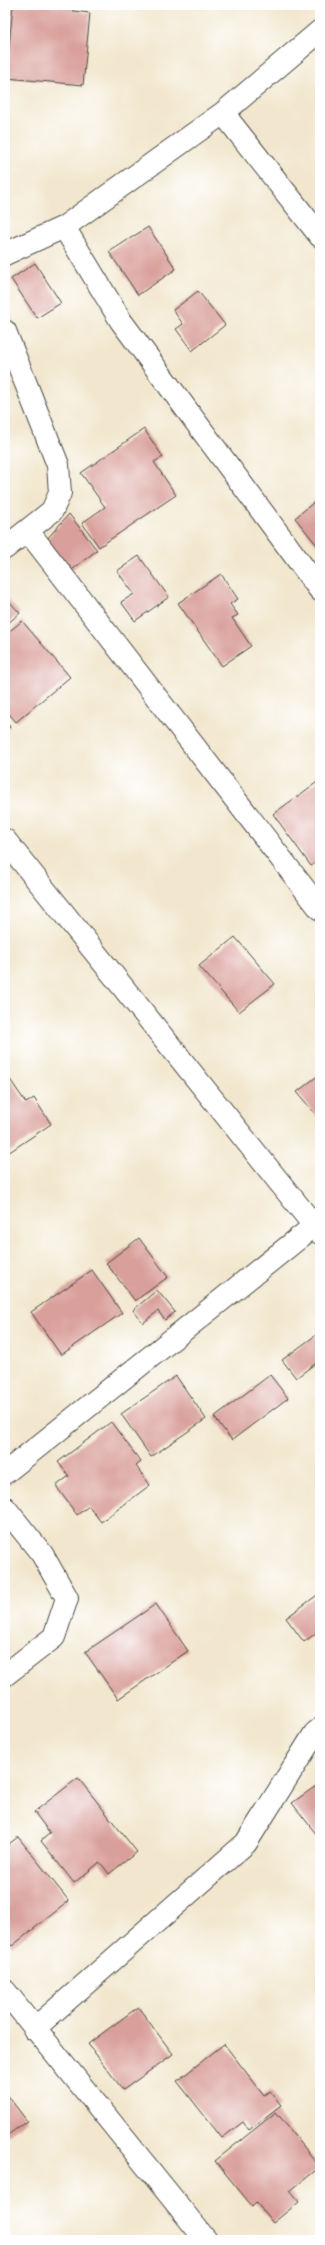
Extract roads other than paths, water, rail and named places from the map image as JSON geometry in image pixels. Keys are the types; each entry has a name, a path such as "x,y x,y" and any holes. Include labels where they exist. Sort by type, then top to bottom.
{"street":[{"path":"5,254 64,226 222,113 320,31"},
{"path":"222,113 320,236"},
{"path":"64,226 121,320 320,590"},
{"path":"5,331 58,465 60,493 52,511 5,548"},
{"path":"28,531 320,909"},
{"path":"5,840 317,1229 5,1473"},
{"path":"5,1508 42,1554 66,1598 54,1637 5,1675"},
{"path":"34,2029 246,1843 289,1772 315,1733 320,1728"},
{"path":"5,1991 12,2014 34,2029 206,2240"}]}
